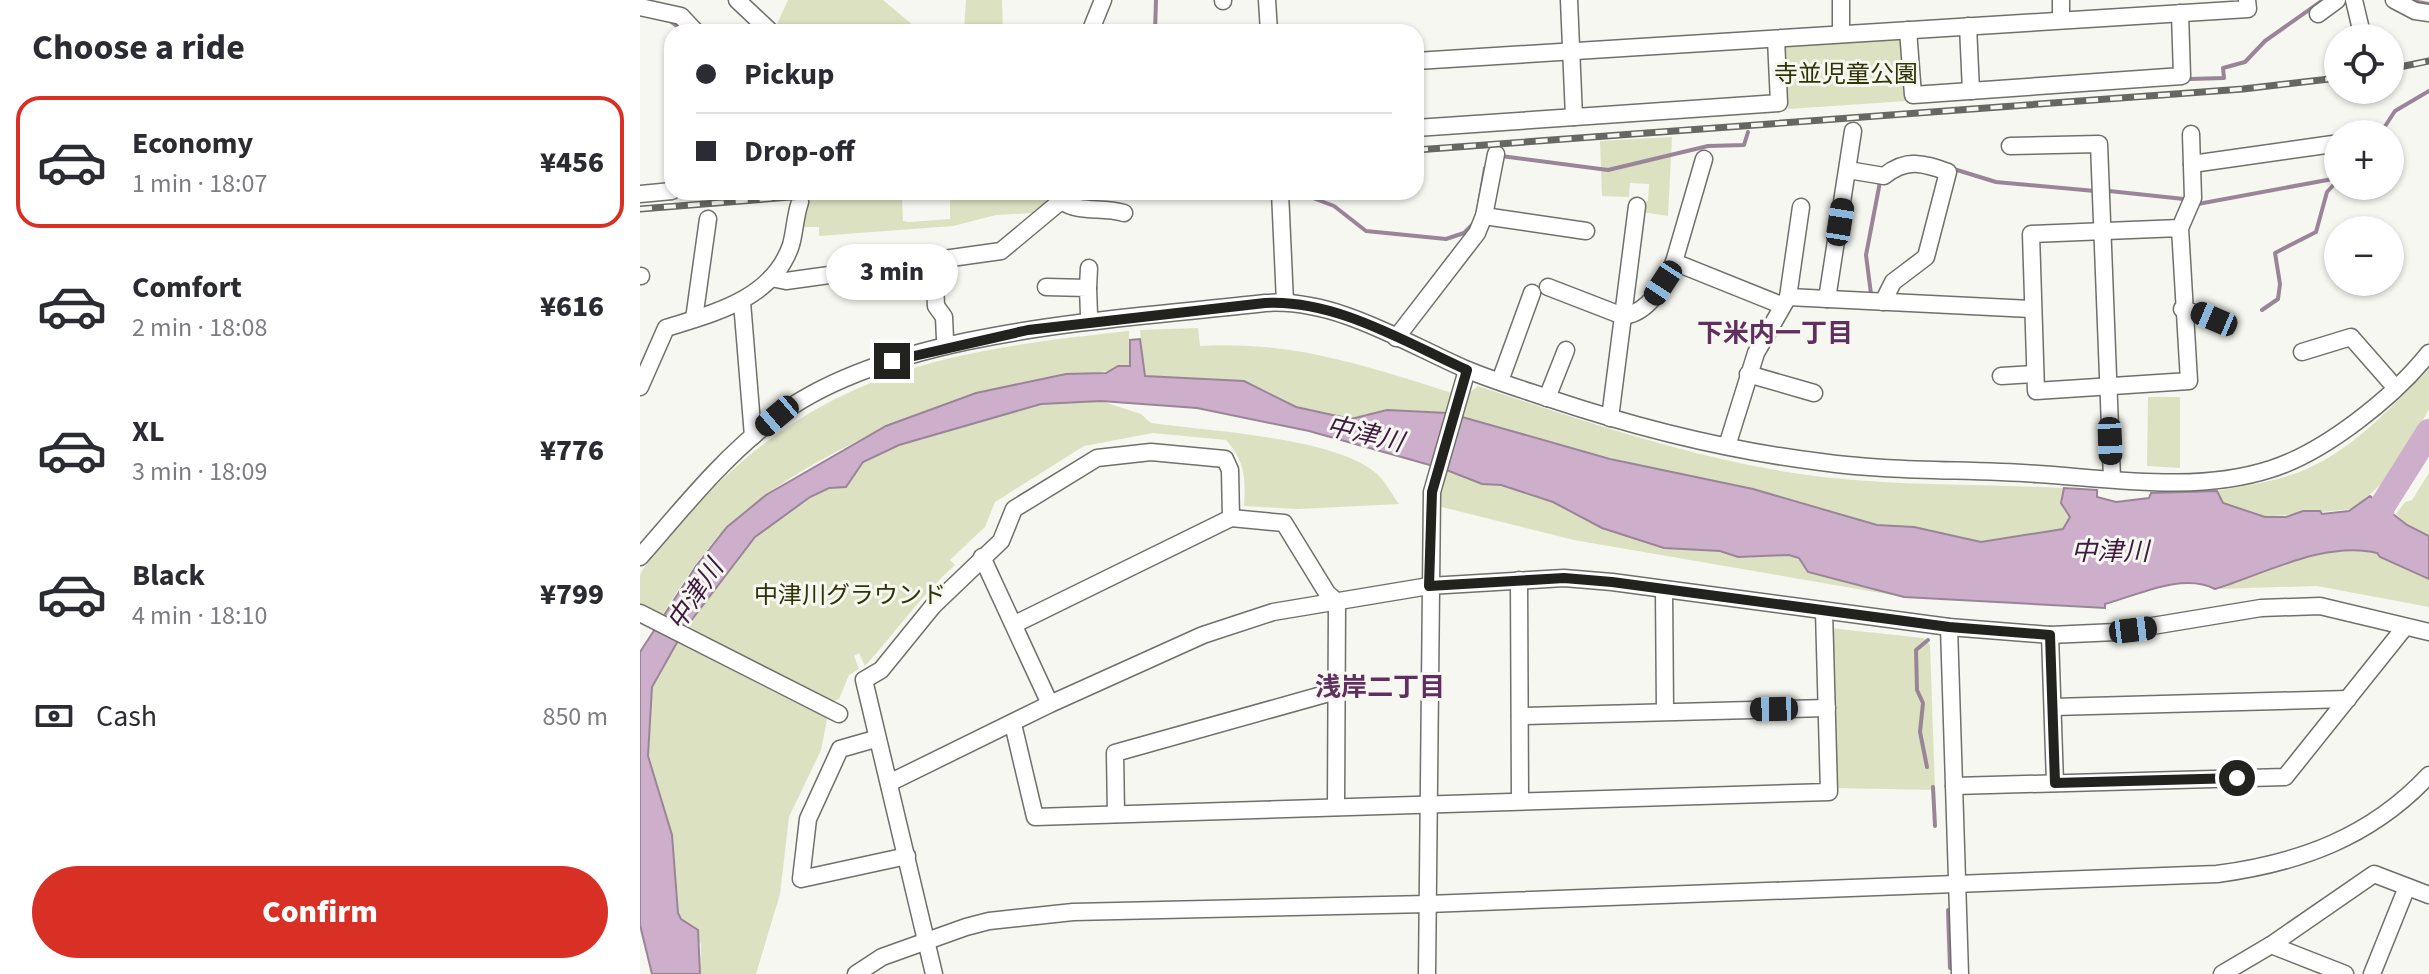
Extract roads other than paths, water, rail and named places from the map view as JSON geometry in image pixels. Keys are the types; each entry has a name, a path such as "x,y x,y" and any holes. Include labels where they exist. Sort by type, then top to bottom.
{"street":[{"path":"737,0 762,24"},
{"path":"1093,24 1103,0"},
{"path":"1267,0 1268,24"},
{"path":"1569,0 1574,117"},
{"path":"1841,0 1841,34"},
{"path":"2061,0 2061,20"},
{"path":"1424,61 2248,9 2247,0"},
{"path":"2318,14 2337,0"},
{"path":"2354,0 2360,24"},
{"path":"2394,0 2415,11 2429,13"},
{"path":"640,7 681,16 688,24"},
{"path":"1908,30 1913,95 2182,76 2180,13"},
{"path":"1968,26 1971,91"},
{"path":"1424,127 1779,103 1776,39"},
{"path":"1827,299 1853,131"},
{"path":"2180,228 2031,234 2036,391 2189,381 2182,309 2180,228 2193,198 2191,134"},
{"path":"2010,146 2099,144 2112,479"},
{"path":"2192,164 2324,145"},
{"path":"1396,338 1477,233 1484,216 1496,154"},
{"path":"1548,287 1623,316 1639,312 1653,299 1674,262 1704,159"},
{"path":"1848,170 1884,176 1899,164 1919,162 1948,172 1926,257 1893,282 1883,302"},
{"path":"640,194 664,192"},
{"path":"1280,200 1285,302"},
{"path":"771,278 786,281 1001,251 1061,201 1080,211 1100,206 1124,213"},
{"path":"640,387 666,328 742,302 771,278 791,244 800,202"},
{"path":"1610,418 1637,206"},
{"path":"1727,446 1748,374 1785,301 1801,207"},
{"path":"1484,216 1586,231"},
{"path":"694,319 708,219"},
{"path":"934,260 936,306 944,317 945,339"},
{"path":"1674,262 1785,301 1827,299 2031,309"},
{"path":"1089,268 1089,315"},
{"path":"1046,287 1088,288"},
{"path":"1500,381 1532,293"},
{"path":"742,302 753,436"},
{"path":"640,557 724,461 777,416 857,373 932,350 1028,330 1285,302 1331,311 1396,338 1465,376 1500,381 1610,418 1727,446 1825,463 2203,482 2273,469 2332,439 2429,353"},
{"path":"2182,309 2214,319"},
{"path":"2302,352 2351,337 2394,386"},
{"path":"1547,398 1566,350"},
{"path":"1748,374 1814,393"},
{"path":"2001,376 2035,374"},
{"path":"1427,974 1432,504 1465,376"},
{"path":"934,974 889,783 875,739 864,680 881,670 933,606 1001,541 1014,509 1097,458 1151,452 1225,459 1230,470 1231,518"},
{"path":"1015,624 1231,518 1284,523 1327,593 1337,602 1336,807"},
{"path":"982,557 1050,704"},
{"path":"889,783 1050,704 1238,622 1273,612 1429,586 1564,578 1949,627 2050,635 2138,629 2220,612 2320,606 2429,632"},
{"path":"1519,580 1520,801"},
{"path":"1664,590 1665,711"},
{"path":"1013,724 1035,817 1829,792 1824,611"},
{"path":"640,613 839,714"},
{"path":"1949,627 1960,974"},
{"path":"1954,786 2285,777 2405,627"},
{"path":"2050,635 2055,783"},
{"path":"1116,814 1115,753 1336,691"},
{"path":"2053,707 2348,699"},
{"path":"1520,716 1827,708"},
{"path":"875,739 840,749 808,819 801,879 907,856"},
{"path":"856,974 882,957 989,921 1059,913 1428,904 2217,874 2285,862 2318,852 2366,827 2429,775"},
{"path":"2222,974 2271,945 2374,874 2429,895"},
{"path":"2372,974 2407,887"},
{"path":"2271,945 2345,974"}],"water":[{"name":"中津川","path":"1140,339 1145,376 1244,381 1296,407 1351,419 1387,410 1448,413 1610,459 1753,489 1877,525 1914,527 1981,542 2063,529 2070,517 2061,503 2064,488 2097,490 2097,497 2116,502 2149,498 2151,493 2217,491 2223,503 2265,517 2286,517 2303,511 2320,511 2322,514 2349,511 2370,496 2407,525 2429,536 2429,579 2377,553 2357,550 2295,560 2215,589 2189,583 2160,587 2105,604 2105,608 1904,597 1808,572 1799,558 1789,555 1738,557 1720,551 1664,548 1602,528 1553,502 1501,485 1482,484 1444,469 1309,431 1197,408 1101,401 1041,404 899,445 863,462 846,487 829,488 810,497 755,537 684,630 652,687 648,756 672,835 678,913 681,919 698,930 700,974 652,974 640,925 640,652 696,566 727,527 766,495 886,426 976,393 1066,374 1106,373 1118,366 1130,366 1130,340"}],"waterway":[{"path":"1155,24 1156,0"},
{"path":"2190,79 2224,78 2223,68 2245,62 2265,41 2323,0"},
{"path":"2412,1 2429,4"},
{"path":"670,21 674,24"},
{"path":"2389,120 2395,111 2429,91"},
{"path":"1501,156 1608,170 1708,146 1744,145 1748,132"},
{"path":"1478,210 1485,168"},
{"path":"1957,170 1996,182 2095,191"},
{"path":"2198,204 2324,181"},
{"path":"1871,294 1866,255 1880,182"},
{"path":"2109,191 2184,199"},
{"path":"1318,200 1334,206 1366,231 1446,239 1464,233 1474,223"},
{"path":"2262,310 2278,299 2280,284 2275,253 2316,232 2325,200"},
{"path":"2375,531 2383,505 2429,432"},
{"path":"1927,767 1920,732 1923,703 1917,690 1916,650 1928,640"},
{"path":"1933,787 1935,826"},
{"path":"1948,910 1950,968"}],"railway":[{"path":"2404,66 2429,61"},
{"path":"1424,149 2243,89 2324,80"},
{"path":"640,209 754,200"}],"district":[{"name":"下米内一丁目","path":"1775,333"},
{"name":"浅岸二丁目","path":"1380,687"}],"park label":[{"name":"寺並児童公園","path":"1846,74"},
{"name":"中津川グラウンド","path":"850,595"}]}
